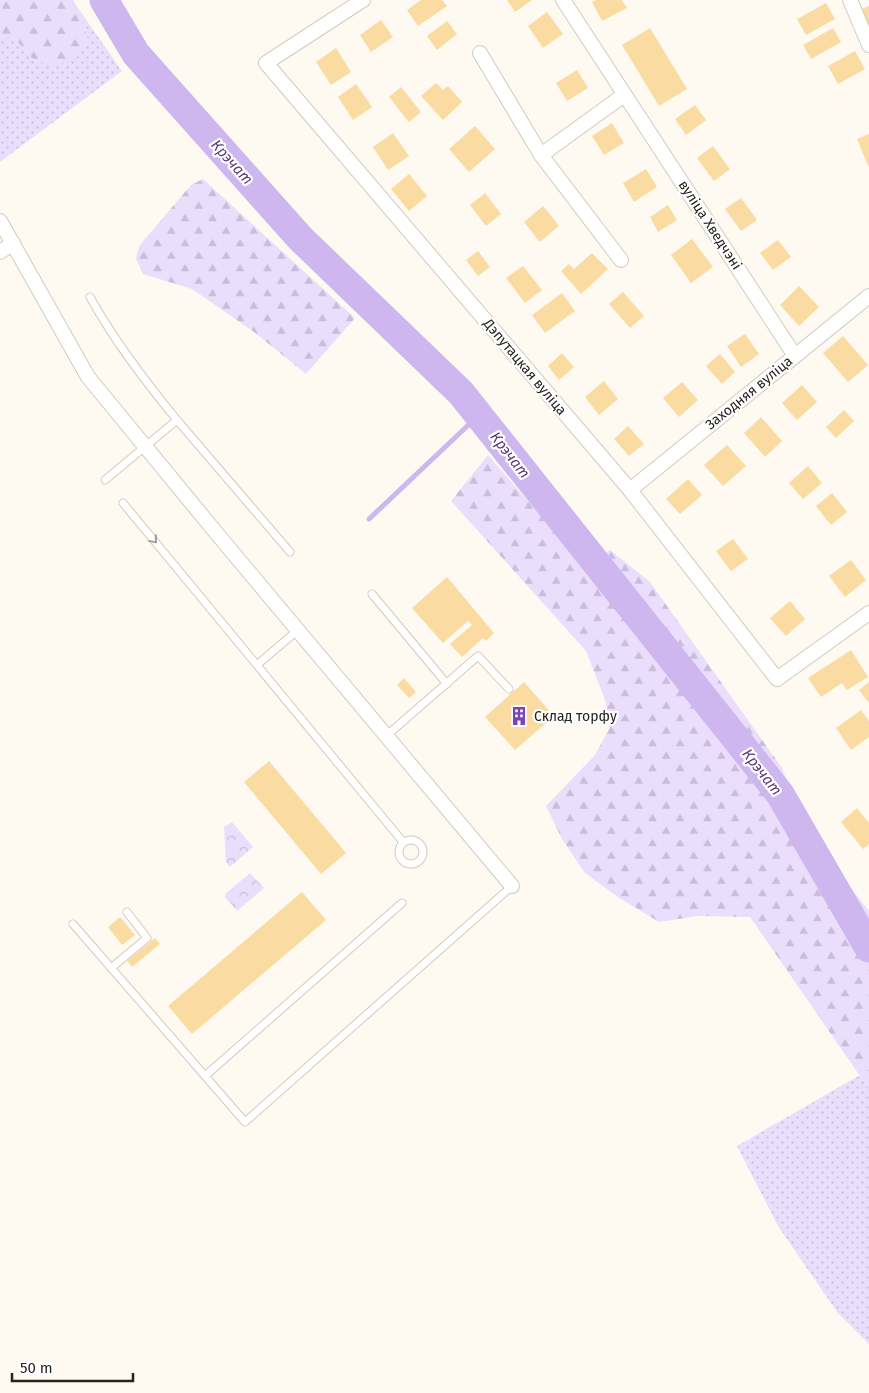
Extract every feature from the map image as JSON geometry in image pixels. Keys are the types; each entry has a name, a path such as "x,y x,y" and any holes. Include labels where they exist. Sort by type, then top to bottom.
{"street":[{"name":"Дэпутацкая вуліца","path":"363,0 266,62 630,490 777,679 869,613"},
{"name":"вуліца Хведчэні","path":"562,0 795,356"},
{"path":"850,0 869,45"},
{"path":"480,53 541,155 621,260"},
{"path":"541,155 624,95"},
{"path":"0,221 88,377 512,886"},
{"path":"0,252 13,243"},
{"name":"Заходняя вуліца","path":"630,490 869,296"}],"lane":[{"path":"90,297 107,328 134,367 290,552"},
{"path":"105,480 177,420"},
{"path":"123,503 258,664 403,842"},
{"path":"372,594 447,684"},
{"path":"258,664 298,630"},
{"path":"386,736 478,656 509,689"},
{"path":"73,924 245,1122 512,886"},
{"path":"205,1076 402,903"},
{"path":"111,968 148,938 127,912"}],"green space":[{"path":"0,0 73,0 78,8 89,43 73,61 51,65 35,61 15,39 0,36"},
{"path":"78,8 122,71 0,162 0,36 15,39 35,61 89,43"},
{"path":"203,179 355,318 306,374 254,332 192,289 143,274 136,259 139,246 191,185"},
{"path":"488,455 586,568 610,550 650,582 782,768 805,829 869,911 869,1089 750,917 698,916 659,922 618,897 585,873 562,839 546,806 595,755 610,727 605,700 586,651 451,501"},
{"path":"232,822 253,847 230,867 226,862 224,827"},
{"path":"250,873 264,888 237,911 225,897 225,894"},
{"path":"860,1075 869,1089 869,1344 837,1312 778,1226 737,1146"}],"building":[{"path":"421,0 442,0 447,6 418,26 407,10"},
{"path":"507,0 532,0 515,12"},
{"path":"596,0 622,0 627,8 602,21 592,2"},
{"path":"826,3 835,19 806,35 797,19"},
{"path":"869,6 869,25 862,9"},
{"path":"547,12 563,34 543,48 528,26"},
{"path":"381,20 393,37 371,52 360,35"},
{"path":"447,21 457,34 437,50 427,36"},
{"path":"650,28 687,89 659,106 622,45"},
{"path":"833,28 841,42 811,59 803,45"},
{"path":"336,48 351,72 331,85 316,62"},
{"path":"855,51 865,69 838,84 828,66"},
{"path":"577,70 588,88 567,101 556,83"},
{"path":"436,83 443,90 448,86 462,102 443,120 421,96"},
{"path":"356,84 372,107 353,120 338,97"},
{"path":"401,87 421,112 409,122 389,97"},
{"path":"695,105 706,120 686,135 675,119"},
{"path":"612,123 624,143 604,155 592,136"},
{"path":"475,126 495,149 469,172 449,149"},
{"path":"393,133 409,156 388,170 373,147"},
{"path":"869,134 869,168 857,139"},
{"path":"713,146 730,169 714,181 697,158"},
{"path":"646,169 657,187 634,202 623,183"},
{"path":"409,174 427,196 409,211 391,189"},
{"path":"485,193 501,214 486,226 470,205"},
{"path":"741,198 757,220 741,231 725,209"},
{"path":"668,205 677,220 658,232 650,217"},
{"path":"543,206 559,226 540,242 524,222"},
{"path":"692,239 713,267 691,283 671,255"},
{"path":"778,240 791,257 773,270 760,253"},
{"path":"478,251 490,267 478,276 466,260"},
{"path":"592,253 608,269 581,294 561,271 569,264 574,269"},
{"path":"523,266 542,290 525,303 506,278"},
{"path":"799,286 819,307 799,326 780,305"},
{"path":"623,292 644,316 630,328 609,304"},
{"path":"562,293 575,311 545,333 532,315"},
{"path":"745,334 759,354 741,367 727,346"},
{"path":"843,336 868,365 848,382 823,353"},
{"path":"562,353 574,367 559,380 548,366"},
{"path":"720,354 735,372 722,384 706,366"},
{"path":"604,381 618,399 599,415 585,397"},
{"path":"682,382 698,400 679,417 663,398"},
{"path":"802,385 817,402 797,420 782,403"},
{"path":"844,410 854,421 836,438 826,427"},
{"path":"761,417 782,441 765,457 744,433"},
{"path":"628,426 644,444 629,456 614,439"},
{"path":"727,445 746,466 723,486 704,465"},
{"path":"808,466 822,483 803,499 789,483"},
{"path":"688,479 702,495 680,514 666,499"},
{"path":"832,493 847,512 831,525 816,506"},
{"path":"733,539 748,559 731,571 716,551"},
{"path":"851,560 866,580 845,597 829,576"},
{"path":"447,577 494,633 486,641 483,638 462,657 450,644 472,625 468,621 443,643 412,608"},
{"path":"790,601 805,619 786,636 770,618"},
{"path":"851,650 868,677 847,690 842,683 821,697 808,678"},
{"path":"404,678 416,692 409,698 397,685"},
{"name":"Склад торфу","path":"524,682 554,716 515,750 485,717"},
{"path":"869,682 869,703 859,690"},
{"path":"861,710 869,721 869,737 851,750 836,728"},
{"path":"269,761 346,853 321,874 244,782"},
{"path":"857,808 869,823 869,844 863,849 841,822"},
{"path":"302,892 326,920 192,1034 168,1006"},
{"path":"120,917 135,935 122,945 108,927"},
{"path":"155,938 160,944 132,967 127,961"}],"waterway":[{"name":"Крэчат","path":"104,0 136,54 300,238 461,393 780,794 869,948"},
{"path":"369,519 479,415"}],"place":[{"name":"Склад торфу","path":"519,716"}]}
